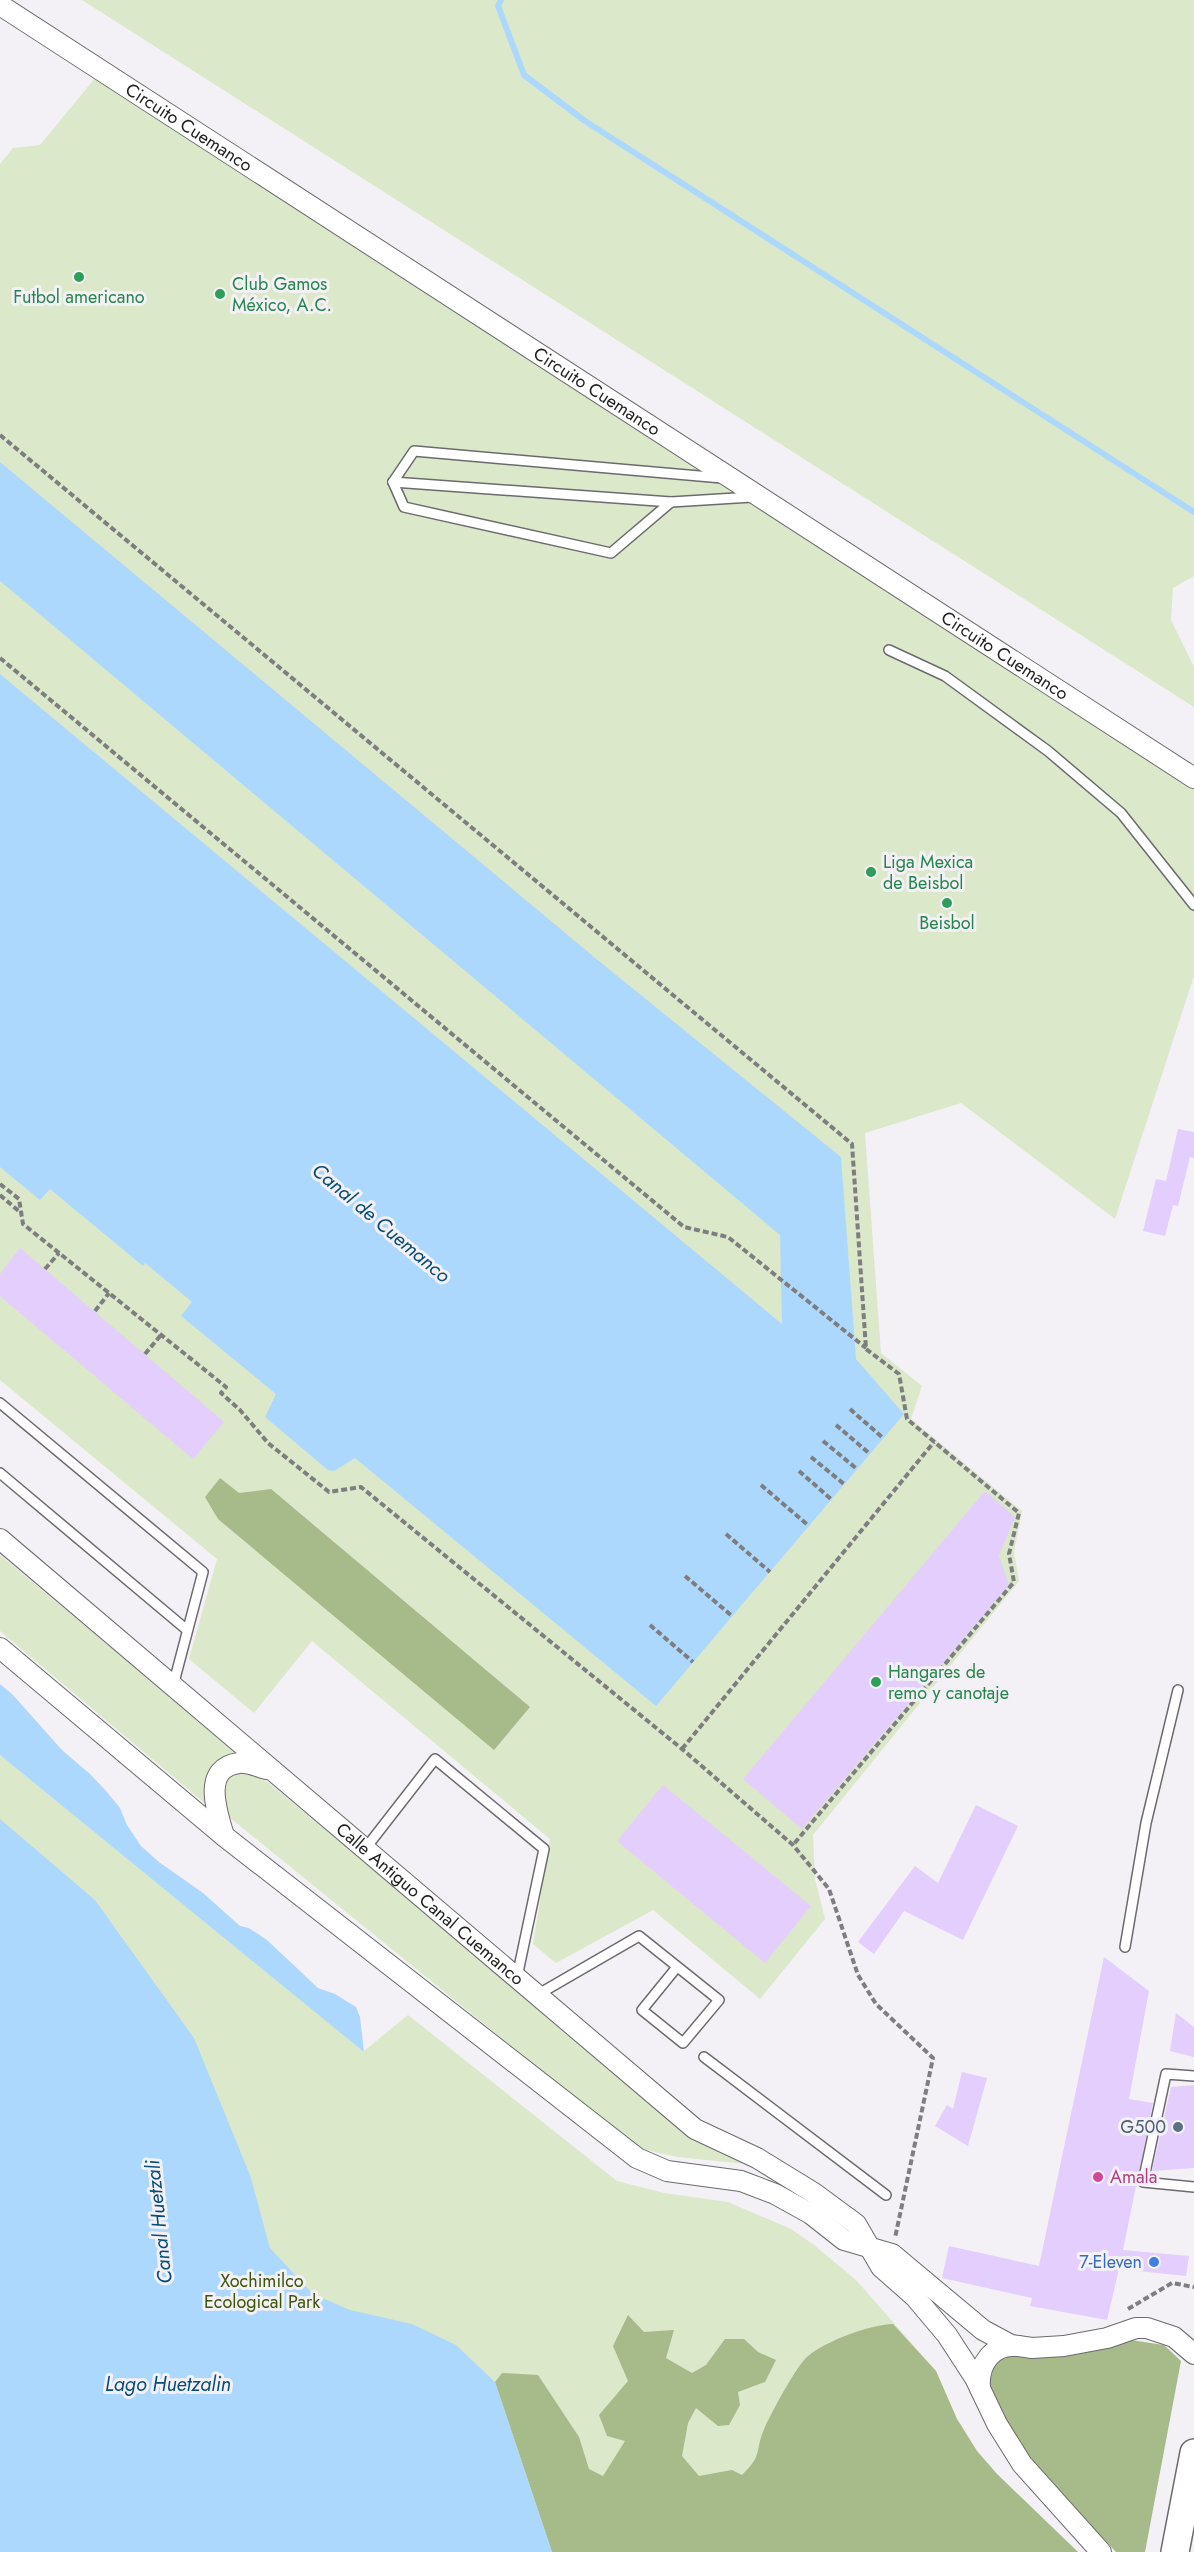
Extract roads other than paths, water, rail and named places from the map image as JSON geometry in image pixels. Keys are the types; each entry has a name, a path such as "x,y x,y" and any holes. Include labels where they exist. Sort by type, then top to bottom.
{"main road":[{"path":"1175,2552 1194,2453"}],"street":[{"name":"Circuito Cuemanco","path":"0,5 1194,778"},
{"name":"Calle Antiguo Canal Cuemanco","path":"0,1539 695,2128 757,2158 814,2193 856,2224 881,2267 915,2297 947,2335 980,2388 997,2424 1022,2464 1101,2552"},
{"path":"0,1648 224,1836 637,2158 667,2171 741,2181 776,2194 811,2214 844,2240 892,2254 983,2330 1001,2341 1021,2347"},
{"path":"224,1836 213,1800 216,1779 224,1768 240,1762 273,1771"},
{"path":"980,2388 981,2368 991,2354 1005,2347 1064,2346 1107,2338 1137,2328 1147,2328 1174,2337 1194,2354"}],"lane":[{"path":"393,482 414,451 733,480"},
{"path":"393,482 404,507 611,553 671,502"},
{"path":"393,482 671,502 759,496"},
{"path":"889,650 945,676 1056,758 1122,813 1194,905"},
{"path":"0,1403 203,1572 173,1686"},
{"path":"0,1473 187,1630"},
{"path":"1125,1947 1146,1823 1178,1690"},
{"path":"366,1849 435,1759 544,1849 517,1977"},
{"path":"537,1995 639,1936 719,2000 683,2043 642,2010 677,1967"},
{"path":"704,2057 886,2195"},
{"path":"1194,2076 1166,2074 1143,2182 1194,2187"}],"water":[{"name":"Canal de Cuemanco","path":"0,462 605,966 841,1157 856,1359 904,1414 656,1706 355,1458 334,1471 328,1470 265,1417 276,1394 181,1316 192,1302 145,1263 143,1266 50,1189 40,1200 0,1167 0,674 782,1324 780,1235 0,581"},
{"path":"0,1684 13,1695 62,1750 107,1792 120,1808 127,1825 141,1846 159,1862 203,1893 240,1926 249,1928 267,1940 318,1988 335,1994 356,2007 360,2017 364,2052 0,1755"},
{"name":"Lago Huetzalin","path":"0,1819 95,1900 194,2038 250,2175 270,2248 313,2294 350,2310 412,2324 456,2345 495,2382 552,2552 0,2552"}],"waterway":[{"path":"501,0 498,6 524,75 585,121 1194,512"}],"place":[{"name":"Futbol americano","path":"79,277"},
{"name":"Club Gamos México, A.C.","path":"220,294"},
{"name":"Liga Mexica de Beisbol","path":"871,872"},
{"name":"Beisbol","path":"947,903"},
{"name":"Hangares de remo y canotaje","path":"876,1682"},
{"name":"G500","path":"1178,2127"},
{"name":"Amala","path":"1098,2177"},
{"name":"7-Eleven","path":"1154,2262"}],"water label":[{"name":"Canal Huetzali","path":"159,2222"}],"park label":[{"name":"Xochimilco Ecological Park","path":"262,2291"}]}
